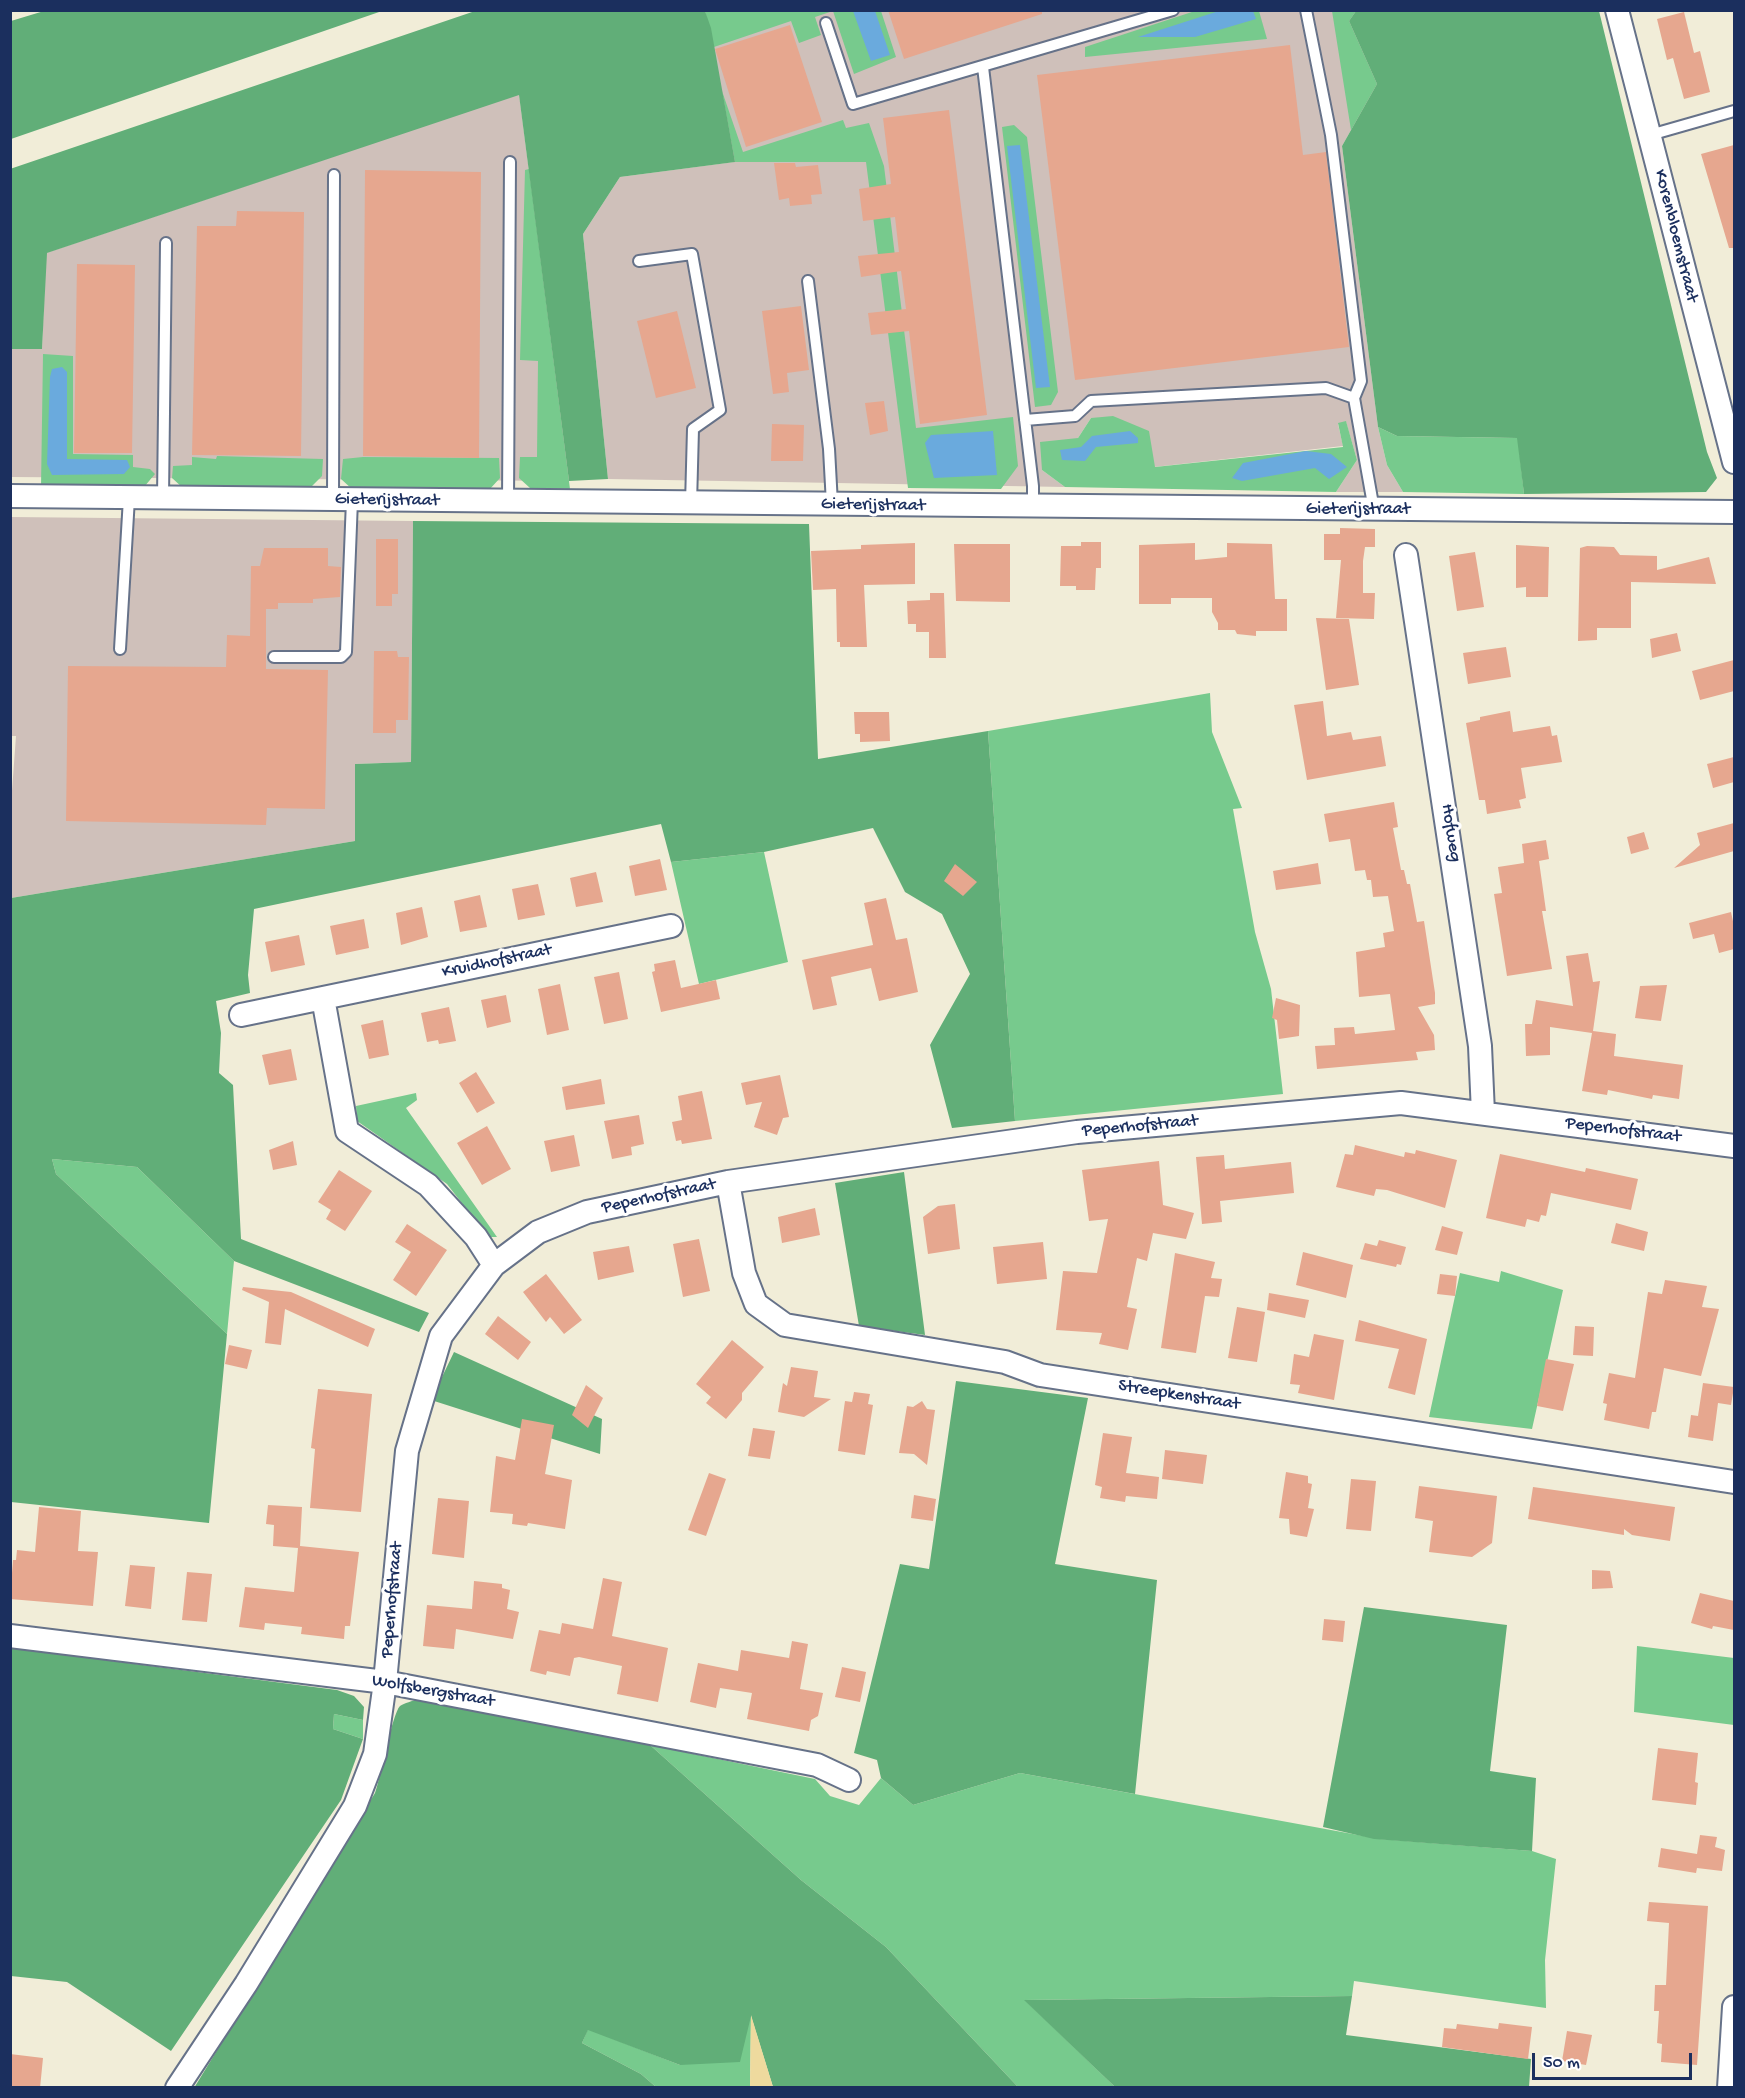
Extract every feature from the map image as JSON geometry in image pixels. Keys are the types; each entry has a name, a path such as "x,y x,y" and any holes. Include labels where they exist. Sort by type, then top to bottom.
{"street":[{"name":"Korenbloemstraat","path":"1617,10 1734,462"},
{"name":"Gieterijstraat","path":"10,496 1033,508 1734,512"},
{"name":"Hofweg","path":"1406,555 1479,1035 1483,1113"},
{"name":"Kruidhofstraat","path":"240,1015 671,926"},
{"path":"324,998 347,1131 428,1185 476,1237 494,1265"},
{"name":"Peperhofstraat","path":"177,2088 246,1984 355,1806 375,1754 385,1682 407,1451 441,1336 494,1265 538,1232 587,1212 728,1182 1077,1132 1401,1103 1734,1146"},
{"name":"Streepkenstraat","path":"728,1182 744,1273 756,1304 785,1325 1005,1362 1040,1375 1734,1482"},
{"name":"Wolfsbergstraat","path":"10,1636 385,1682 817,1765 849,1780"},
{"path":"1730,2088 1734,2007"}],"lane":[{"path":"826,23 854,104 1173,10"},
{"path":"1306,10 1332,135 1360,381 1354,398 1374,510"},
{"path":"983,67 1025,420 1033,508"},
{"path":"1650,135 1734,111"},
{"path":"508,502 510,162"},
{"path":"274,657 340,657 346,652 334,175"},
{"path":"163,498 166,243"},
{"path":"639,261 692,254 720,410 693,429 692,504"},
{"path":"808,281 829,449 832,506"},
{"path":"1025,420 1075,416 1091,401 1326,388 1354,398"},
{"path":"120,650 129,498"}],"shaded area":[{"path":"705,11 1356,11 1349,21 1377,84 1342,146 1378,427 1387,465 1403,492 1336,492 1357,460 1346,422 1338,424 1343,446 1154,467 1091,418 1078,438 1042,470 1065,487 608,479 583,234 620,177 734,162"},
{"path":"519,94 569,481 11,477 11,349 42,349 46,253"},
{"path":"11,517 413,521 411,762 355,764 355,841 11,898 10,818 16,736 10,736"}],"green space":[{"path":"478,10 705,11 711,28 735,162 620,177 583,234 608,479 569,481 519,95 47,253 42,349 11,349 10,169"},
{"path":"1198,10 1259,11 1267,39 1085,57 1085,47"},
{"path":"44,11 382,11 11,139 11,21"},
{"path":"705,11 833,11 815,17 821,35 799,43 791,21 714,47"},
{"path":"833,11 881,11 896,57 854,74"},
{"path":"1332,11 1356,11 1349,21 1377,84 1351,130"},
{"path":"1356,11 1599,11 1707,452 1717,478 1706,492 1524,494 1517,438 1397,436 1378,427 1342,146 1377,84 1349,21"},
{"path":"722,91 743,152 843,120 846,128 869,123 884,166 916,428 1013,417 1018,466 1001,489 908,488 866,162 735,162"},
{"path":"1014,125 1027,137 1058,392 1051,405 1035,407 1002,127"},
{"path":"529,169 570,489 530,488 519,478 520,457 537,457 538,361 520,360 525,170"},
{"path":"43,354 73,356 73,454 133,455 133,467 150,469 155,474 144,487 41,487"},
{"path":"1113,416 1149,431 1155,467 1343,447 1338,423 1346,421 1357,460 1336,492 1065,487 1042,470 1040,442 1078,438 1091,418"},
{"path":"1378,427 1397,436 1518,438 1524,494 1403,492 1387,465"},
{"path":"217,456 323,459 322,476 310,488 183,488 172,478 173,466 192,465 192,457 216,459"},
{"path":"363,457 499,458 500,478 489,490 352,489 341,479 343,459"},
{"path":"413,521 809,524 818,759 988,731 1015,1121 952,1128 930,1045 970,974 942,914 905,892 873,828 764,852 671,862 661,824 254,909 248,975 250,993 216,1001 221,1033 219,1073 233,1085 241,1239 429,1313 419,1332 234,1261 137,1167 52,1159 56,1174 227,1334 209,1523 11,1502 11,898 355,841 355,764 411,762"},
{"path":"1210,693 1212,732 1242,808 1233,809 1255,932 1271,989 1283,1094 1015,1121 988,731"},
{"path":"764,852 788,962 699,984 671,862"},
{"path":"416,1093 417,1100 406,1108 497,1237 488,1237 447,1184 357,1121 356,1106"},
{"path":"52,1159 137,1167 234,1261 227,1334 56,1174"},
{"path":"904,1172 925,1335 859,1326 835,1183"},
{"path":"1501,1271 1563,1290 1532,1429 1429,1417 1460,1273 1499,1282"},
{"path":"454,1352 602,1419 600,1454 431,1400"},
{"path":"956,1381 1088,1398 1055,1564 1157,1580 1135,1794 1020,1773 913,1805 881,1778 877,1760 854,1753 900,1564 929,1569"},
{"path":"1364,1607 1507,1625 1490,1771 1536,1778 1532,1851 1374,1839 1323,1827"},
{"path":"1637,1646 1734,1658 1734,1725 1634,1712"},
{"path":"11,1648 337,1690 354,1696 364,1707 363,1720 334,1714 333,1729 363,1739 341,1800 171,2051 67,1982 11,1976"},
{"path":"418,1699 650,1745 801,1880 886,1947 1018,2087 773,2087 751,2016 740,2062 680,2065 588,2030 582,2043 641,2074 656,2087 194,2088 375,1793 397,1711 400,1706"},
{"path":"334,1714 363,1720 363,1739 333,1729"},
{"path":"650,1745 815,1779 830,1796 859,1805 881,1778 913,1805 1020,1773 1380,1839 1532,1851 1556,1859 1545,1960 1546,2008 1354,1981 1352,1996 1025,2000 1115,2087 1018,2087 886,1947 801,1880"},
{"path":"1352,1996 1346,2035 1531,2059 1529,2087 1115,2087 1024,2000"},
{"path":"751,2015 750,2087 656,2087 641,2074 582,2043 588,2029 680,2065"}],"sand":[{"path":"751,2015 773,2087 750,2087"}],"water":[{"path":"1222,10 1253,11 1256,19 1195,37 1138,37"},
{"path":"853,11 875,11 890,55 871,61"},
{"path":"1020,145 1050,387 1036,388 1007,146"},
{"path":"62,367 67,372 67,459 127,460 130,467 124,474 52,475 47,464 50,377 52,369"},
{"path":"993,431 997,475 934,478 925,443 931,435"},
{"path":"1130,431 1138,438 1138,443 1096,447 1085,461 1062,460 1060,450 1081,447 1092,436"},
{"path":"1306,451 1331,454 1347,467 1329,479 1315,468 1242,481 1232,478 1243,463"}],"building":[{"path":"888,10 1042,10 1042,14 904,59"},
{"path":"1684,12 1694,53 1700,51 1710,92 1684,99 1673,58 1667,60 1657,19"},
{"path":"790,25 822,122 746,147 715,49"},
{"path":"1290,45 1303,155 1326,152 1349,347 1075,380 1037,75"},
{"path":"949,110 987,415 920,424 909,331 871,335 868,313 906,309 901,271 861,277 858,256 899,252 895,217 863,221 859,189 891,184 883,118"},
{"path":"1734,145 1734,248 1729,248 1701,154"},
{"path":"774,163 795,163 796,167 818,165 822,194 811,195 812,204 790,206 789,198 779,200"},
{"path":"365,170 481,172 479,458 363,456"},
{"path":"237,211 304,212 301,456 192,455 197,226 236,226"},
{"path":"77,264 135,265 132,453 74,453"},
{"path":"801,306 809,370 787,373 789,392 773,394 762,311"},
{"path":"677,311 696,388 656,398 637,321"},
{"path":"884,401 888,431 870,435 865,403"},
{"path":"772,424 804,425 803,461 771,461"},
{"path":"1340,528 1375,529 1375,547 1365,547 1363,561 1363,593 1375,593 1374,619 1336,618 1341,560 1324,560 1324,534 1340,534"},
{"path":"376,539 398,539 398,594 392,594 392,606 376,606"},
{"path":"1081,542 1101,542 1101,568 1096,568 1095,590 1076,590 1076,586 1060,586 1061,546 1081,546"},
{"path":"915,543 915,584 864,585 867,647 840,647 840,642 837,642 836,589 813,590 811,551 861,549 861,545"},
{"path":"1195,543 1195,560 1227,557 1227,543 1272,544 1275,599 1287,599 1287,631 1256,631 1256,636 1237,634 1235,630 1218,630 1218,623 1212,612 1212,598 1171,598 1171,604 1139,604 1139,545"},
{"path":"954,544 1010,544 1010,602 956,601"},
{"path":"1516,545 1549,547 1548,597 1526,597 1526,587 1516,588"},
{"path":"1614,547 1620,555 1657,556 1657,570 1709,557 1716,584 1631,582 1631,628 1597,628 1597,640 1578,641 1580,548"},
{"path":"264,548 328,548 328,566 341,567 340,597 313,599 313,603 278,603 278,609 266,609 266,669 328,670 325,809 267,808 266,825 66,821 68,666 226,667 227,635 250,636 251,566 260,566"},
{"path":"1475,552 1484,607 1457,611 1449,556"},
{"path":"930,593 944,593 946,658 929,658 929,632 916,632 916,624 908,624 907,601 930,600"},
{"path":"1316,618 1349,619 1359,685 1326,690"},
{"path":"1677,633 1681,651 1652,658 1650,639"},
{"path":"1506,647 1511,677 1468,684 1463,653"},
{"path":"374,651 397,651 398,657 409,657 408,720 396,720 396,733 373,733"},
{"path":"1734,660 1734,691 1700,700 1692,671"},
{"path":"1323,701 1327,736 1351,732 1353,740 1381,736 1386,766 1307,780 1294,705"},
{"path":"1510,711 1513,732 1550,726 1552,736 1557,735 1562,762 1521,768 1526,798 1519,800 1521,808 1487,814 1485,800 1479,800 1466,723 1480,720 1480,717"},
{"path":"854,712 889,712 890,741 860,742 860,734 855,734"},
{"path":"1734,757 1734,782 1713,788 1707,764"},
{"path":"1394,802 1398,827 1393,828 1401,870 1404,870 1407,884 1410,884 1417,922 1424,921 1435,1004 1418,1007 1434,1035 1435,1050 1416,1052 1418,1060 1317,1069 1315,1046 1335,1045 1334,1028 1354,1027 1355,1034 1395,1030 1390,994 1359,997 1356,952 1385,947 1383,933 1394,931 1388,896 1373,897 1371,880 1367,880 1365,870 1355,871 1350,839 1329,842 1324,814"},
{"path":"1734,823 1734,851 1674,868 1700,845 1697,833"},
{"path":"1644,832 1649,849 1631,854 1627,837"},
{"path":"1546,840 1549,859 1539,861 1546,911 1542,911 1552,969 1507,976 1494,894 1502,893 1498,867 1524,863 1522,844"},
{"path":"660,859 667,890 635,896 629,866"},
{"path":"1318,863 1321,884 1276,890 1273,871"},
{"path":"955,864 977,882 963,896 944,881"},
{"path":"596,872 603,902 576,907 570,878"},
{"path":"538,884 545,915 518,920 512,889"},
{"path":"480,895 487,927 460,932 454,901"},
{"path":"886,898 896,940 907,938 918,992 879,1001 871,968 831,977 837,1005 813,1010 802,960 873,945 864,903"},
{"path":"422,907 428,937 401,945 396,913"},
{"path":"1731,912 1734,926 1734,949 1719,953 1714,934 1693,939 1689,923"},
{"path":"364,919 369,948 336,955 330,926"},
{"path":"299,935 305,965 271,972 265,942"},
{"path":"1588,953 1593,982 1600,981 1593,1031 1616,1034 1614,1056 1683,1065 1679,1099 1653,1095 1652,1099 1608,1090 1607,1095 1582,1091 1592,1033 1550,1027 1550,1055 1526,1056 1525,1024 1532,1024 1536,1000 1573,1006 1566,956"},
{"path":"675,960 681,988 716,980 720,999 661,1012 652,972 655,971 654,964"},
{"path":"619,972 628,1019 604,1024 594,977"},
{"path":"560,984 569,1030 547,1035 538,989"},
{"path":"1667,985 1661,1021 1635,1018 1640,986"},
{"path":"506,995 511,1022 487,1028 481,1000"},
{"path":"1276,998 1300,1005 1299,1036 1279,1039 1277,1020 1272,1018"},
{"path":"449,1007 456,1041 439,1044 438,1040 427,1042 421,1013"},
{"path":"383,1020 389,1055 369,1059 361,1025"},
{"path":"291,1049 297,1080 269,1085 262,1055"},
{"path":"476,1072 495,1103 477,1113 459,1083"},
{"path":"780,1075 789,1117 783,1118 777,1135 754,1127 762,1102 746,1105 741,1083"},
{"path":"601,1079 605,1104 566,1110 562,1087"},
{"path":"702,1091 712,1139 682,1144 681,1140 676,1141 672,1122 682,1120 678,1096"},
{"path":"639,1115 644,1144 631,1147 632,1155 612,1159 604,1121"},
{"path":"487,1126 511,1169 482,1185 457,1143"},
{"path":"574,1135 580,1166 551,1172 544,1141"},
{"path":"293,1141 297,1165 273,1170 269,1150"},
{"path":"1355,1145 1404,1157 1405,1152 1415,1154 1416,1150 1457,1160 1445,1208 1387,1190 1376,1189 1374,1196 1336,1187 1345,1154 1353,1155"},
{"path":"1500,1154 1585,1172 1586,1168 1638,1179 1631,1210 1551,1193 1546,1216 1541,1215 1539,1222 1527,1219 1525,1227 1486,1218"},
{"path":"1224,1155 1225,1169 1291,1162 1294,1193 1220,1201 1222,1222 1202,1224 1196,1157"},
{"path":"1159,1161 1163,1205 1194,1213 1186,1239 1153,1233 1147,1261 1137,1258 1127,1307 1137,1309 1128,1350 1099,1344 1102,1333 1056,1330 1063,1271 1097,1273 1108,1219 1089,1221 1082,1170"},
{"path":"339,1170 372,1191 345,1231 326,1219 331,1210 318,1202"},
{"path":"955,1204 960,1249 928,1254 923,1217 938,1206"},
{"path":"815,1208 820,1235 782,1243 778,1217"},
{"path":"1616,1223 1648,1232 1644,1251 1611,1243"},
{"path":"407,1224 447,1250 416,1296 393,1280 411,1252 395,1242"},
{"path":"1442,1226 1463,1232 1457,1255 1435,1250"},
{"path":"699,1239 710,1291 683,1297 673,1244"},
{"path":"1379,1240 1406,1247 1401,1265 1397,1264 1396,1267 1360,1259 1365,1243 1377,1246"},
{"path":"1043,1242 1047,1279 997,1284 993,1247"},
{"path":"629,1246 634,1272 598,1280 593,1252"},
{"path":"1303,1252 1353,1265 1346,1298 1296,1285"},
{"path":"1175,1253 1215,1262 1211,1278 1222,1279 1219,1297 1205,1296 1196,1353 1161,1348"},
{"path":"546,1274 582,1320 564,1334 550,1317 546,1322 523,1292"},
{"path":"1440,1274 1457,1276 1455,1296 1437,1294"},
{"path":"1665,1280 1707,1286 1702,1307 1719,1309 1701,1376 1664,1368 1656,1412 1652,1412 1649,1429 1604,1420 1607,1404 1603,1403 1609,1373 1635,1378 1648,1292 1662,1294"},
{"path":"243,1287 291,1292 375,1329 368,1347 285,1309 281,1345 265,1343 269,1302 242,1290"},
{"path":"1269,1293 1309,1300 1305,1318 1267,1310"},
{"path":"1237,1307 1265,1312 1257,1362 1228,1358"},
{"path":"498,1316 531,1342 518,1360 485,1334"},
{"path":"1359,1320 1427,1339 1415,1395 1388,1388 1399,1349 1355,1341"},
{"path":"1575,1326 1594,1327 1593,1356 1573,1355"},
{"path":"1314,1334 1344,1340 1334,1400 1298,1393 1300,1385 1290,1384 1294,1354 1309,1357"},
{"path":"732,1340 764,1367 742,1393 742,1400 726,1419 706,1403 711,1397 696,1384"},
{"path":"229,1345 252,1350 247,1369 225,1364"},
{"path":"1546,1359 1574,1364 1563,1411 1537,1406"},
{"path":"791,1367 818,1371 814,1397 831,1399 804,1417 778,1412 783,1383 787,1386"},
{"path":"1703,1383 1734,1387 1731,1405 1718,1403 1713,1441 1688,1437 1691,1415 1698,1416"},
{"path":"586,1385 603,1398 588,1428 572,1415"},
{"path":"318,1389 372,1394 361,1512 310,1508 315,1449 311,1448"},
{"path":"854,1392 870,1394 868,1404 873,1405 865,1455 838,1451 845,1401 852,1402"},
{"path":"922,1401 927,1409 935,1410 927,1465 914,1454 899,1453 907,1406 913,1407"},
{"path":"522,1419 554,1425 545,1474 572,1480 565,1529 528,1523 527,1526 512,1524 513,1514 490,1512 496,1456 515,1460"},
{"path":"753,1428 775,1431 770,1459 748,1456"},
{"path":"1103,1433 1132,1437 1126,1473 1159,1477 1157,1499 1126,1496 1125,1502 1100,1498 1102,1487 1095,1485"},
{"path":"1165,1450 1207,1455 1203,1484 1162,1479"},
{"path":"1286,1472 1308,1476 1308,1483 1312,1484 1308,1508 1314,1509 1307,1537 1290,1534 1289,1519 1279,1518"},
{"path":"709,1473 726,1479 706,1536 688,1530"},
{"path":"1351,1479 1376,1481 1371,1531 1346,1529"},
{"path":"1419,1486 1497,1496 1492,1543 1472,1557 1429,1552 1433,1521 1415,1518"},
{"path":"1533,1487 1675,1507 1670,1541 1632,1535 1624,1529 1624,1535 1528,1519"},
{"path":"914,1495 936,1499 933,1521 911,1518"},
{"path":"438,1498 469,1501 464,1558 432,1554"},
{"path":"268,1505 302,1507 300,1546 359,1552 350,1626 345,1626 344,1639 301,1634 302,1627 265,1623 264,1630 239,1627 245,1587 294,1592 298,1548 273,1546 274,1525 266,1524"},
{"path":"39,1507 81,1511 78,1551 98,1552 93,1606 10,1599 13,1560 16,1560 17,1550 35,1552"},
{"path":"130,1565 155,1567 151,1609 125,1606"},
{"path":"1592,1570 1610,1571 1613,1588 1592,1589"},
{"path":"187,1572 212,1574 207,1622 182,1620"},
{"path":"603,1578 622,1582 612,1636 668,1648 658,1702 617,1694 622,1666 579,1657 574,1658 570,1676 547,1671 546,1675 530,1671 539,1630 560,1634 562,1623 593,1629"},
{"path":"474,1581 502,1584 502,1588 510,1590 507,1609 519,1612 513,1639 456,1629 454,1649 423,1646 427,1605 472,1609"},
{"path":"1700,1593 1734,1601 1734,1630 1713,1626 1712,1629 1691,1623"},
{"path":"1324,1619 1345,1621 1343,1642 1322,1640"},
{"path":"792,1641 808,1644 800,1689 823,1693 818,1716 811,1720 809,1731 747,1719 752,1693 720,1688 716,1708 690,1702 698,1663 738,1671 741,1650 789,1658"},
{"path":"842,1667 866,1672 860,1702 835,1697"},
{"path":"1658,1748 1698,1753 1695,1782 1698,1783 1696,1805 1652,1800"},
{"path":"1700,1835 1717,1837 1715,1847 1725,1850 1722,1871 1697,1868 1696,1873 1658,1867 1661,1848 1697,1854"},
{"path":"1649,1902 1708,1906 1697,2065 1661,2062 1662,2044 1657,2043 1659,2011 1654,2011 1655,1985 1666,1985 1669,1923 1647,1921"},
{"path":"1499,2023 1532,2027 1528,2059 1442,2047 1444,2028 1456,2029 1457,2024 1498,2029"},
{"path":"1567,2031 1592,2035 1586,2065 1562,2061"},
{"path":"10,2054 43,2058 40,2088 10,2088"}]}
